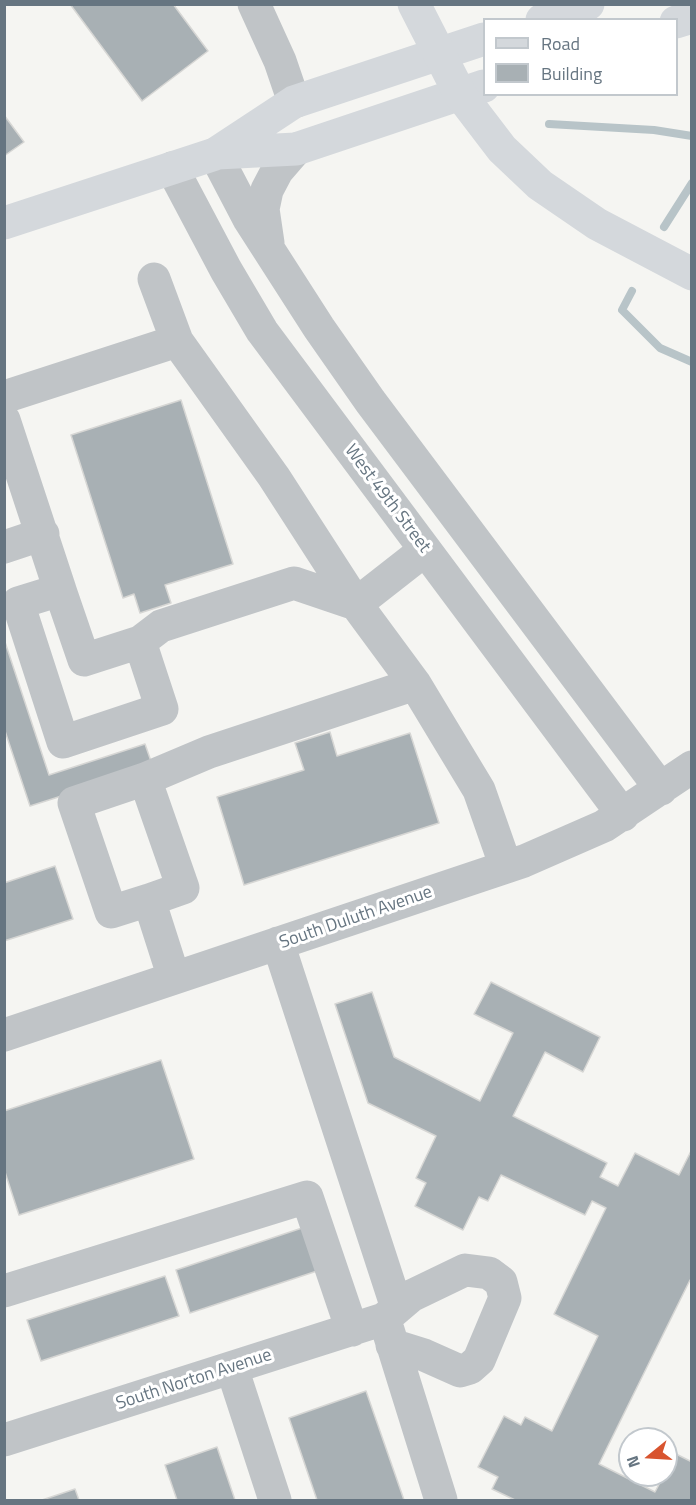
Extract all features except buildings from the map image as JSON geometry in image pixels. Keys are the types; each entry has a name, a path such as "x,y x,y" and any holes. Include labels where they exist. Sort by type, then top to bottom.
{"main road":[{"path":"414,4 440,53 472,90 502,149 540,185 597,224 692,274"},
{"path":"548,18 588,4"},
{"path":"215,154 294,102 483,39"},
{"path":"4,224 215,154 296,149 472,90"}],"street":[{"path":"254,4 280,61 294,102"},
{"path":"270,254 263,209 267,190 277,171 296,149"},
{"path":"215,154 270,254 370,401 661,789"},
{"name":"West 49th Street","path":"172,168 226,270 262,331 623,815"},
{"path":"154,279 177,341 274,477 356,604 414,684 479,790 506,867"},
{"path":"4,397 177,341"},
{"path":"4,420 84,660 140,642 161,626 294,583 356,604"},
{"path":"4,547 43,534"},
{"path":"356,604 425,550"},
{"path":"60,590 18,603 63,742 162,709 140,642"},
{"path":"145,779 183,888 111,912 74,803 145,779 209,752 414,684"},
{"name":"South Duluth Avenue","path":"4,1035 506,867 604,826 692,767"},
{"path":"149,900 174,978"},
{"path":"279,944 441,1500"},
{"path":"4,1291 307,1197 352,1329"},
{"path":"465,1270 489,1273 501,1282 505,1298 479,1360 470,1368 460,1371 424,1355 391,1324 411,1296 465,1270"},
{"name":"South Norton Avenue","path":"4,1440 352,1329 391,1324"},
{"path":"232,1368 275,1500"}],"waterway":[{"path":"549,124 654,130 692,136"},
{"path":"664,227 692,183"},
{"path":"632,291 622,310 660,348 692,362"}]}
